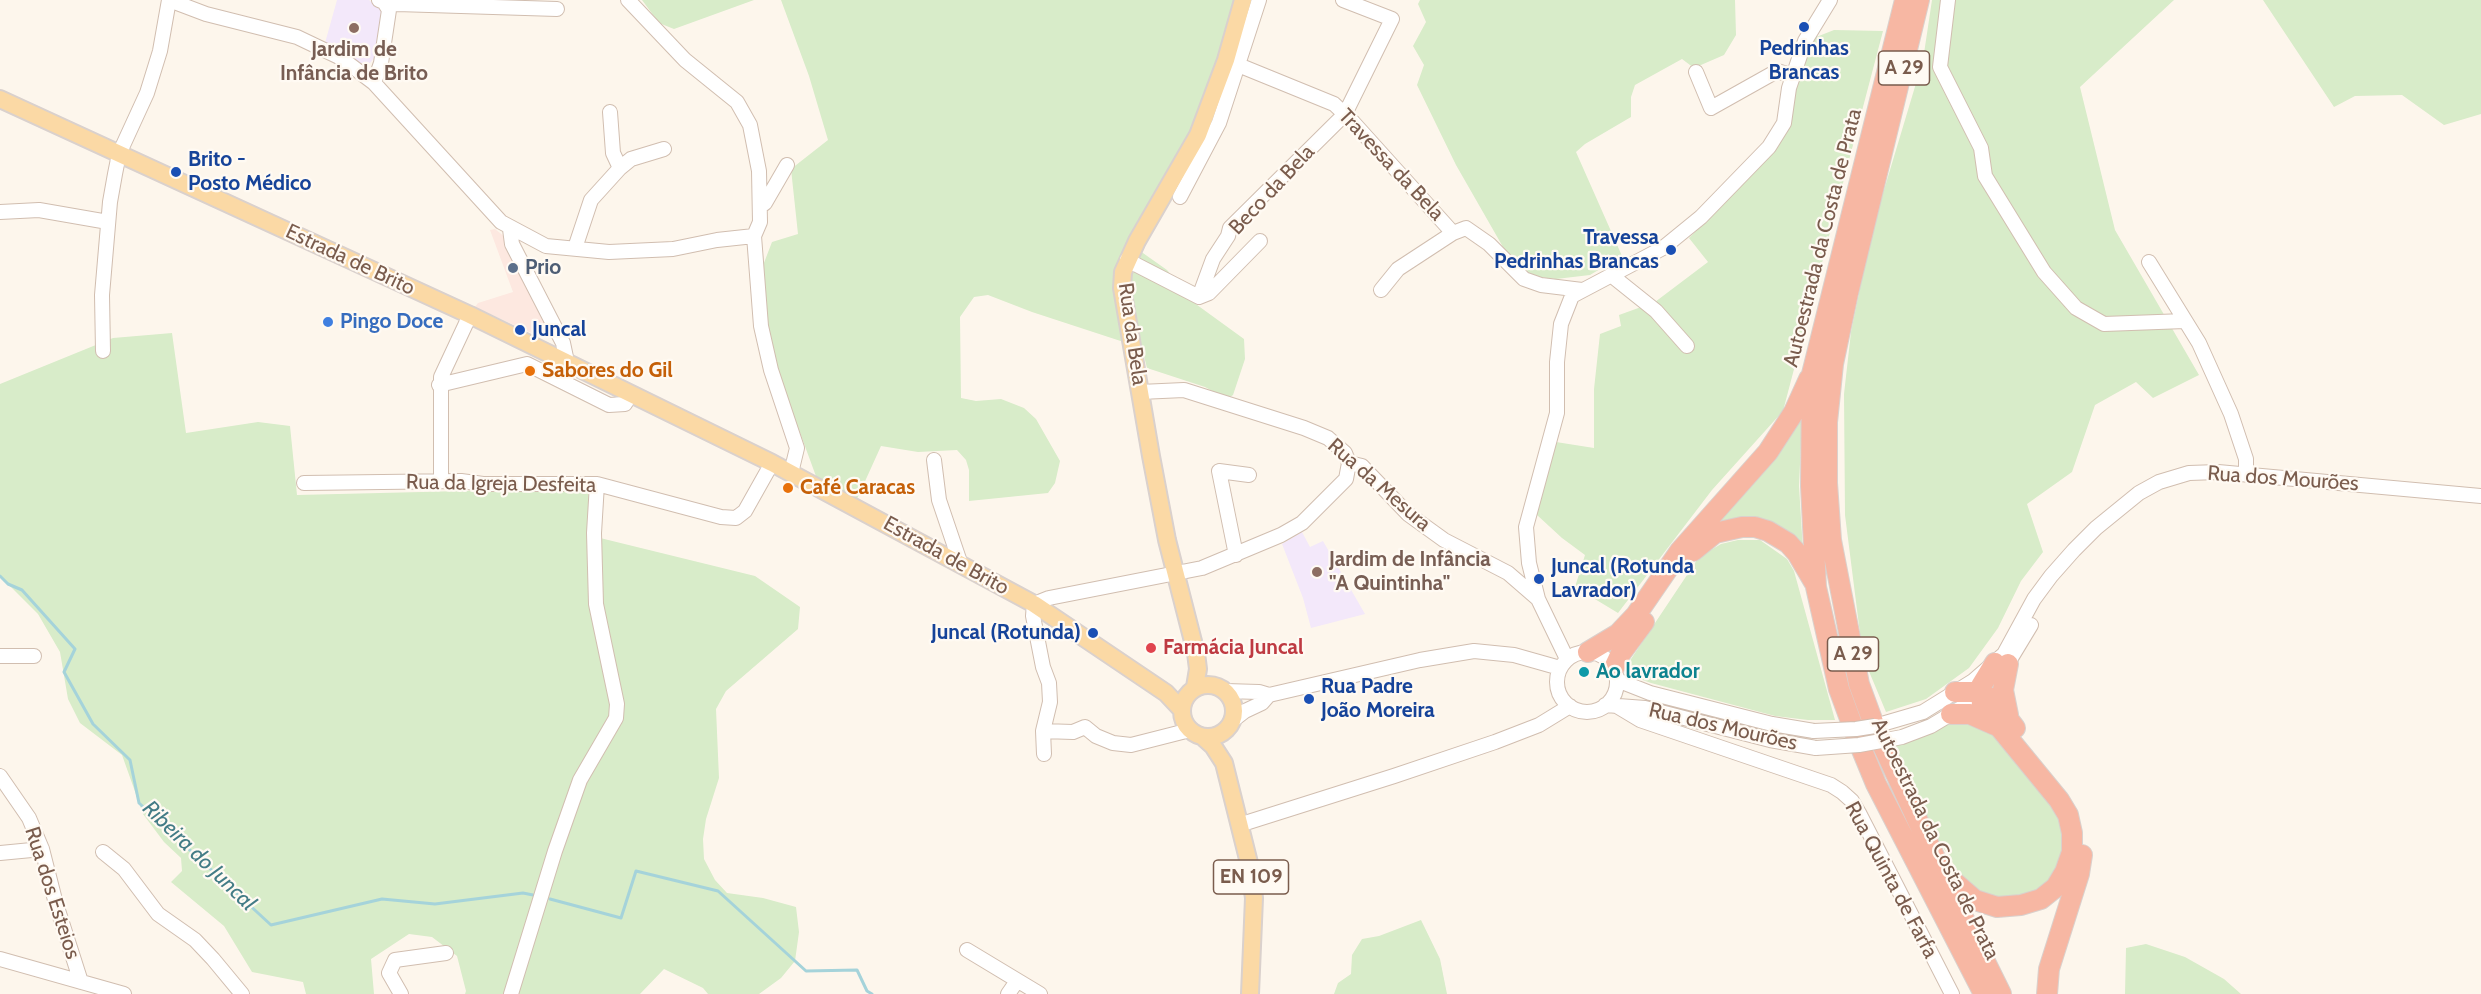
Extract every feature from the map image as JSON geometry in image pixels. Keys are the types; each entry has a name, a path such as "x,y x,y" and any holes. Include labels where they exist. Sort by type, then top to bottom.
{"highway":[{"name":"Autoestrada da Costa de Prata","path":"1905,0 1812,374 1810,486 1816,587 1839,689 1857,738 1876,784 1984,994"},
{"name":"Autoestrada da Costa de Prata","path":"1919,0 1835,353 1827,422 1827,483 1831,540 1859,684 1887,755 2001,994"},
{"path":"1588,652 1618,634 1636,615 1680,551 1768,452 1794,412 1812,374"},
{"path":"1616,674 1621,653 1695,549 1715,533 1742,527 1755,527 1780,537 1797,553 1816,587"},
{"path":"2001,664 2005,724"},
{"path":"1981,694 1984,680 2001,664"},
{"path":"1941,870 1975,900 1997,907 2021,905 2041,899 2056,887 2065,872 2072,852 2072,833 2068,815 2005,724 1993,699 1981,694 1955,692"},
{"path":"1951,714 1961,713 2005,724 2074,803 2083,821 2084,847 2079,874 2049,969 2047,994"}],"main road":[{"name":"Rua da Bela","path":"1191,690 1198,669 1196,653 1167,540 1122,288 1123,272 1127,260 1198,135 1232,63 1243,0"},
{"name":"Estrada de Brito","path":"0,99 470,315 772,463 960,562 1034,604 1166,693 1189,723"},
{"name":"Rua da Bela","path":"1196,653 1222,689"},
{"path":"1166,693 1191,690 1210,684 1222,689"},
{"name":"EN 109","path":"1222,689 1234,705 1224,763"},
{"path":"1191,690 1189,723 1221,734 1230,725"},
{"name":"EN 109","path":"1189,723 1213,746 1224,763 1249,863 1254,898 1250,994"}],"street":[{"path":"103,351 102,295 110,202 119,154 147,93 160,51 169,0 206,14 297,37 341,58 374,83 470,189 510,229 546,246 609,252 673,249 717,240 754,236"},
{"path":"628,0 685,60 737,102 750,125 759,171 761,206 760,222 754,236 761,326 771,370 797,448 791,473"},
{"name":"Rua da Bela","path":"1180,197 1219,123 1232,63 1259,0"},
{"name":"Beco da Bela","path":"1199,297 1213,259 1228,236 1230,228 1345,114 1392,19 1343,0"},
{"path":"1564,663 1538,599 1529,563 1526,527 1557,413 1557,362 1561,324 1572,296 1663,249 1701,217 1769,147 1784,123 1793,76 1805,41 1830,0"},
{"path":"1948,0 1940,67 1981,148 1985,176 2044,272 2076,308 2104,324 2185,321"},
{"path":"374,83 381,63 389,10 383,3"},
{"path":"383,3 557,9"},
{"name":"Travessa da Bela","path":"1232,63 1334,104 1453,233"},
{"path":"1696,72 1711,108 1777,71 1793,76"},
{"path":"610,112 614,153 620,168"},
{"path":"575,248 591,200 630,159 664,149"},
{"path":"761,206 787,165"},
{"path":"0,213 39,210 108,222"},
{"path":"1381,290 1398,269 1453,233 1466,228 1489,243 1524,279 1541,285 1582,290"},
{"path":"510,229 512,244 563,343 567,362"},
{"path":"1127,260 1199,297 1209,293 1260,241"},
{"path":"2149,262 2199,343 2231,414 2246,459 2246,473"},
{"path":"1611,275 1656,311 1687,346"},
{"path":"441,481 439,386 470,315"},
{"path":"439,386 528,364 609,405 625,404 631,394"},
{"name":"Rua da Mesura","path":"1140,392 1184,390 1304,428 1328,438 1345,453 1349,463 1362,465 1408,514 1444,540 1508,573 1538,599"},
{"path":"934,460 939,500 960,562"},
{"name":"Rua da Igreja Desfeita","path":"304,483 461,480 483,484 597,484 721,517 736,518 745,511 772,463"},
{"path":"1044,754 1043,731 1050,702 1033,616 1034,604 1049,598 1202,568 1281,536 1302,523 1346,479 1349,463"},
{"path":"1236,555 1219,471 1250,475"},
{"name":"Rua dos Mourões","path":"1616,674 1638,690 1772,724 1814,731 1856,729 1923,712 2001,664 2074,550 2096,528 2133,498 2159,482 2189,473 2246,473 2481,496"},
{"path":"511,994 580,780 616,718 617,704 596,604 594,533 597,484"},
{"path":"1508,573 1520,571 1529,563"},
{"path":"1222,689 1269,695 1453,653 1497,652 1564,663"},
{"path":"1581,652 1588,652 1600,655 1616,674 1614,694 1610,705 1590,712 1579,711 1562,699 1557,678 1564,663 1581,652"},
{"path":"0,656 34,656"},
{"name":"Rua dos Mourões","path":"1610,705 1645,708 1770,740 1816,748 1859,745 1902,737 1931,726 1981,694"},
{"path":"1230,725 1245,711 1262,703 1269,695"},
{"name":"Rua Quinta de Farfa","path":"1610,705 1640,720 1831,785 1842,792 1852,801 1859,813 1952,994"},
{"path":"1239,825 1495,742 1539,725 1569,706"},
{"path":"1043,731 1073,732 1085,727 1113,743 1131,746 1162,736 1189,723"},
{"name":"Rua dos Esteios","path":"0,777 29,818 42,849 56,904 81,982"},
{"path":"0,853 42,849"},
{"path":"103,852 124,869 158,914 195,940 242,994"},
{"path":"967,950 1040,994"},
{"path":"400,994 389,973 395,960 446,953"},
{"path":"0,959 124,994"},
{"path":"1008,994 1017,981"}],"shaded area":[{"name":"Jardim de Infância de Brito","path":"337,0 369,0 380,9 382,14 374,58 370,63 356,63 325,43"},
{"name":"Prio","path":"495,229 505,237 550,327 540,337 475,307 478,303 513,292 490,230"},
{"name":"Jardim de Infância \"A Quintinha\"","path":"1302,532 1310,547 1323,541 1365,614 1311,628 1303,598 1282,544"}],"green space":[{"path":"642,0 754,0 674,29 659,23"},
{"path":"781,0 1236,0 1224,52 1189,138 1133,229 1133,246 1167,270 1193,302 1244,339 1245,359 1233,395 1227,399 1205,387 1147,368 1142,348 988,295 974,297 960,317 961,398 976,401 1001,399 1024,408 1036,419 1060,461 1055,483 1048,493 969,501 969,470 966,460 957,450 918,452 881,446 857,499 817,479 784,389 769,337 762,268 772,242 798,234 791,169 828,140 809,76"},
{"path":"1420,0 1735,0 1736,35 1724,55 1694,68 1682,59 1635,85 1631,97 1631,117 1585,144 1576,152 1622,256 1590,275 1556,279 1522,275 1507,254 1456,165 1417,85 1424,65 1413,46 1426,22 1418,4"},
{"path":"1932,0 2174,0 2080,87 2115,230 2199,375 2153,398 2136,382 2095,405 2072,472 2027,504 2043,552 2021,581 1998,628 1969,668 1926,699 1886,712 1863,657 1845,515 1844,394 1851,332 1872,230 1923,60"},
{"path":"2263,0 2481,0 2481,114 2444,125 2402,95 2355,96 2334,107"},
{"path":"1834,30 1883,31 1783,411 1712,490 1618,613 1575,587 1585,555 1537,515 1556,442 1594,448 1594,389 1600,334 1621,326 1619,315 1655,302 1708,262 1689,238 1772,154 1780,120 1806,41"},
{"path":"172,333 186,433 258,422 290,426 297,495 588,488 592,536 755,576 800,607 798,629 726,691 716,709 719,778 706,819 703,839 704,859 715,880 727,893 763,898 796,907 799,932 795,961 781,978 759,994 708,994 703,988 664,969 640,994 465,994 457,956 432,937 409,934 371,959 374,994 306,994 303,982 252,972 224,926 171,882 182,871 181,858 164,842 143,814 122,755 80,723 68,699 60,652 38,614 0,576 0,384 113,338"},
{"path":"1795,418 1802,419 1799,486 1803,551 1750,519 1731,519 1716,524"},
{"path":"1738,540 1760,540 1787,559 1794,571 1835,720 1775,716 1629,675 1627,665 1699,557 1721,544"},
{"path":"1952,722 1972,723 2001,737 2061,817 2065,836 2063,859 2054,876 2030,896 2012,901 1978,892 1963,879 1939,841 1892,745"},
{"path":"1421,920 1440,959 1447,994 1334,994 1338,983 1351,974 1352,955 1362,939 1379,936"},
{"path":"2146,944 2185,957 2224,979 2241,994 2125,994 2126,948"}],"waterway":[{"name":"Ribeira do Juncal","path":"0,576 8,584 22,590 75,649 64,672 93,724 130,760 139,803 271,925 382,899 435,904 523,893 533,895"},
{"name":"Ribeira do Juncal","path":"550,899 621,918 636,871 718,891 806,971 857,970 867,991 872,994"}],"place":[{"name":"Pedrinhas Brancas","path":"1804,27"},
{"name":"Jardim de Infância de Brito","path":"354,28"},
{"name":"Brito - Posto Médico","path":"176,172"},
{"name":"Travessa Pedrinhas Brancas","path":"1671,250"},
{"name":"Prio","path":"513,268"},
{"name":"Pingo Doce","path":"328,322"},
{"name":"Juncal","path":"520,330"},
{"name":"Sabores do Gil","path":"530,371"},
{"name":"Café Caracas","path":"788,488"},
{"name":"Jardim de Infância \"A Quintinha\"","path":"1317,572"},
{"name":"Juncal (Rotunda Lavrador)","path":"1539,579"},
{"name":"Juncal (Rotunda)","path":"1093,633"},
{"name":"Farmácia Juncal","path":"1151,648"},
{"name":"Ao lavrador","path":"1584,672"},
{"name":"Rua Padre João Moreira","path":"1309,699"}]}
